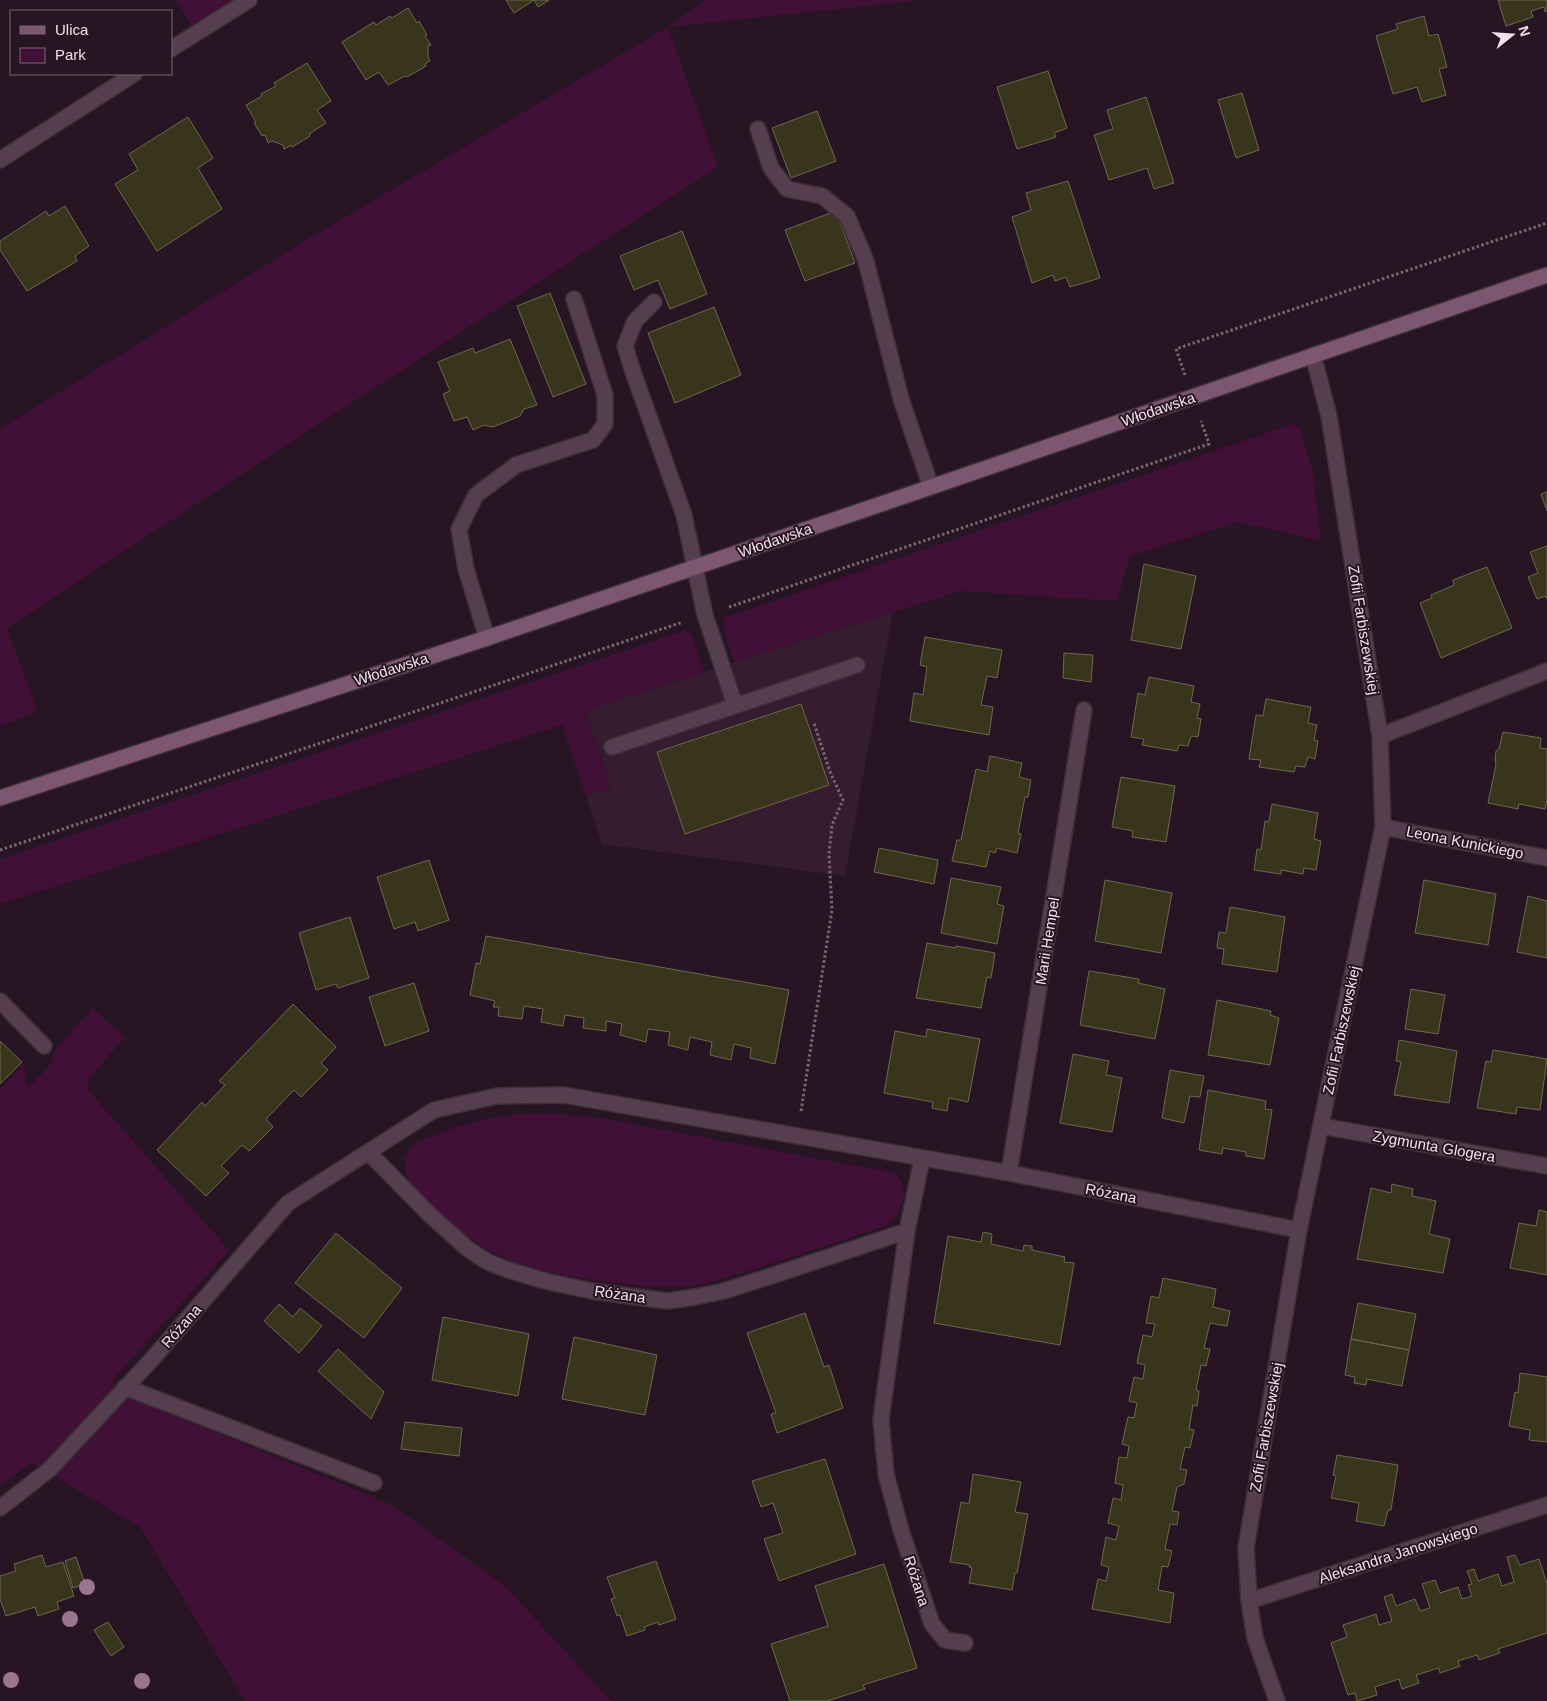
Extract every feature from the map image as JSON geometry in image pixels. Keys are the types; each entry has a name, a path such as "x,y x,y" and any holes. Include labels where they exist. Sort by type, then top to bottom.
{"main road":[{"name":"Włodawska","path":"0,798 487,638 1547,275"}],"street":[{"path":"172,49 249,0"},
{"path":"0,160 132,75"},
{"path":"758,129 771,168 787,189 822,196 847,216 866,262 901,399 931,487"},
{"path":"487,638 466,570 459,529 476,495 516,465 593,440 605,424 605,395 574,300"},
{"path":"654,302 636,321 626,346 684,515 705,615 735,705"},
{"name":"Zofii Farbiszewskiej","path":"1278,1701 1255,1638 1246,1548 1299,1230 1383,827 1380,736 1329,416 1313,355"},
{"path":"612,747 857,665"},
{"path":"1380,736 1547,671"},
{"name":"Marii Hempel","path":"1009,1173 1084,710"},
{"name":"Leona Kunickiego","path":"1383,827 1547,858"},
{"path":"0,1001 44,1046"},
{"name":"Różana","path":"0,1508 50,1470 288,1203 434,1110 497,1096 564,1095 1009,1173 1299,1230"},
{"name":"Zygmunta Glogera","path":"1321,1126 1547,1166"},
{"name":"Różana","path":"368,1152 430,1215 468,1249 488,1262 549,1282 602,1292 667,1301 695,1297 724,1291 907,1231"},
{"name":"Różana","path":"922,1159 907,1231 880,1419 886,1474 900,1530 932,1624 945,1640 965,1643"},
{"path":"125,1388 374,1483"},
{"name":"Aleksandra Janowskiego","path":"1250,1601 1547,1505"}],"path":[{"path":"0,850 705,615 1209,444 1176,349 1547,223"},
{"path":"801,1111 832,910 829,854 832,825 843,800 830,772 814,723"}],"shaded area":[{"path":"893,612 845,876 602,844 586,796 611,788 585,711"}],"green space":[{"path":"176,0 249,0 196,33"},
{"path":"705,0 923,0 668,27"},
{"path":"668,27 718,167 334,414 7,628 38,712 0,726 0,429 308,239"},
{"path":"1293,424 1300,428 1313,473 1321,541 1238,522 1130,556 1117,601 960,591 734,662 723,627 723,618"},
{"path":"683,631 691,633 705,672 585,711 611,788 586,796 562,725 0,904 0,859"},
{"path":"93,1008 125,1037 88,1080 89,1091 229,1250 111,1382 141,1402 388,1503 506,1587 611,1701 245,1701 140,1527 31,1463 0,1486 0,1089 24,1063 26,1085 30,1086 52,1063 53,1052"},
{"path":"518,1114 558,1114 600,1118 895,1173 903,1186 903,1200 898,1213 888,1225 746,1272 695,1286 648,1287 562,1276 514,1262 484,1248 461,1232 416,1192 406,1174 404,1157 416,1142 484,1119"}],"building":[{"path":"506,0 534,0 514,13"},
{"path":"534,0 549,0 538,7"},
{"path":"1498,0 1547,0 1547,11 1545,12 1544,7 1531,11 1533,17 1506,26"},
{"path":"408,8 417,23 419,21 427,35 425,36 431,45 428,46 430,61 425,64 426,66 407,77 405,76 388,85 379,72 366,80 342,42 374,22 376,25"},
{"path":"1424,16 1429,36 1438,34 1447,67 1439,69 1446,95 1422,102 1417,87 1393,94 1376,36 1398,29 1396,24"},
{"path":"307,63 331,101 317,110 326,123 309,134 310,136 292,147 291,145 284,149 283,145 272,141 268,143 265,135 262,136 254,123 256,122 246,105 276,86 274,83"},
{"path":"1048,71 1067,128 1054,133 1056,137 1017,149 997,87"},
{"path":"1242,93 1259,150 1236,158 1218,100"},
{"path":"1146,97 1174,183 1154,189 1147,168 1109,180 1094,135 1113,129 1107,110"},
{"path":"817,111 836,161 791,178 772,128"},
{"path":"188,117 213,158 198,168 222,209 157,251 115,184 138,170 129,154"},
{"path":"1068,181 1100,278 1070,287 1066,277 1055,281 1053,275 1032,283 1012,217 1031,210 1026,193"},
{"path":"65,206 89,246 75,256 77,261 27,291 0,250 0,241 46,211 49,216"},
{"path":"836,211 855,263 805,281 785,230"},
{"path":"682,231 707,294 670,309 658,280 634,290 620,256"},
{"path":"550,293 586,384 553,397 517,306"},
{"path":"714,307 741,375 675,403 648,333"},
{"path":"510,339 537,405 524,409 520,416 493,427 484,425 473,430 467,417 454,421 443,394 450,391 438,362 473,348 475,353"},
{"path":"1547,492 1547,511 1541,494"},
{"path":"1547,546 1547,599 1546,596 1537,599 1528,577 1538,573 1530,552"},
{"path":"1144,564 1196,576 1181,649 1131,640"},
{"path":"1487,567 1512,628 1441,658 1420,603 1432,598 1431,595 1454,585 1453,580"},
{"path":"925,637 1002,650 997,678 987,676 981,705 993,707 989,735 910,721 914,693 923,695 927,667 920,665"},
{"path":"1064,653 1093,655 1091,682 1063,678"},
{"path":"1149,677 1194,686 1191,702 1200,704 1197,718 1201,719 1198,737 1191,736 1188,746 1179,745 1177,751 1142,745 1144,739 1131,737 1138,693 1145,695"},
{"path":"1266,699 1311,707 1308,723 1317,725 1314,740 1318,741 1315,759 1308,757 1305,767 1296,766 1294,772 1259,767 1261,760 1249,759 1256,715 1263,716"},
{"path":"801,704 829,785 685,834 657,752"},
{"path":"1503,732 1541,738 1540,748 1547,749 1547,799 1545,809 1519,804 1518,809 1488,803 1496,765 1496,751 1499,749"},
{"path":"990,756 1022,763 1019,777 1031,780 1028,797 1025,797 1018,833 1021,834 1017,853 997,848 995,853 990,851 986,867 952,861 957,840 961,840 976,769 987,772"},
{"path":"1121,777 1175,786 1166,842 1132,837 1133,831 1112,827"},
{"path":"1272,804 1318,813 1314,839 1321,841 1316,870 1304,868 1303,874 1281,870 1281,874 1254,870 1257,849 1261,850 1265,821 1269,822"},
{"path":"879,848 938,860 934,884 874,872"},
{"path":"429,860 449,920 418,931 415,922 394,929 377,877"},
{"path":"951,878 1001,887 997,904 1004,906 997,944 941,933"},
{"path":"1105,880 1172,893 1161,953 1095,941"},
{"path":"1424,880 1496,894 1488,945 1415,933"},
{"path":"1528,896 1547,901 1547,958 1517,952"},
{"path":"1230,907 1285,917 1277,972 1222,964 1224,949 1217,948 1219,932 1226,933"},
{"path":"350,917 369,978 338,988 336,984 316,990 299,933"},
{"path":"486,936 789,990 775,1064 750,1058 751,1048 734,1044 731,1060 710,1055 712,1042 690,1037 688,1050 668,1045 670,1032 648,1029 646,1042 620,1035 622,1024 606,1021 606,1031 583,1028 584,1018 565,1015 563,1026 541,1022 543,1009 524,1006 522,1019 498,1016 499,1007 493,1007 495,1001 470,995 476,963 480,964"},
{"path":"927,943 995,953 991,978 987,977 981,1008 916,998"},
{"path":"1089,971 1139,979 1138,983 1165,989 1155,1039 1080,1025"},
{"path":"414,983 429,1031 385,1046 369,997"},
{"path":"1411,989 1445,995 1438,1034 1405,1029"},
{"path":"1217,1000 1271,1011 1270,1015 1279,1018 1270,1065 1208,1055"},
{"path":"293,1004 336,1047 321,1063 328,1070 301,1097 294,1090 266,1119 273,1127 249,1151 242,1145 221,1166 229,1173 206,1196 157,1150 202,1102 205,1106 225,1085 219,1081"},
{"path":"927,1029 980,1039 968,1102 949,1098 947,1111 932,1108 933,1102 884,1093 895,1031 926,1037"},
{"path":"1399,1040 1457,1051 1449,1103 1394,1095 1401,1062 1396,1061"},
{"path":"0,1041 22,1062 0,1084"},
{"path":"1493,1050 1547,1059 1540,1110 1517,1107 1516,1114 1477,1108 1486,1061 1491,1062"},
{"path":"1073,1054 1109,1061 1106,1075 1122,1078 1112,1132 1060,1123"},
{"path":"1170,1070 1204,1076 1200,1097 1190,1096 1184,1123 1162,1118"},
{"path":"1208,1090 1266,1101 1265,1109 1272,1110 1264,1159 1246,1156 1246,1152 1223,1148 1222,1154 1199,1150"},
{"path":"1392,1184 1413,1189 1412,1196 1436,1201 1429,1234 1450,1239 1443,1273 1357,1259 1371,1188 1391,1193"},
{"path":"1539,1210 1547,1212 1547,1275 1510,1268 1519,1223 1536,1226"},
{"path":"983,1232 992,1234 991,1244 1023,1251 1024,1245 1032,1246 1032,1250 1065,1257 1064,1262 1074,1263 1060,1345 934,1323 948,1236 981,1242"},
{"path":"336,1233 402,1288 364,1338 295,1283"},
{"path":"1163,1278 1216,1289 1213,1307 1230,1311 1227,1326 1210,1323 1204,1348 1210,1349 1206,1366 1201,1365 1196,1390 1199,1391 1197,1406 1193,1405 1189,1429 1194,1430 1190,1448 1185,1447 1180,1469 1187,1470 1184,1484 1177,1487 1172,1511 1179,1512 1177,1525 1170,1524 1165,1549 1172,1551 1168,1567 1162,1566 1158,1590 1174,1593 1170,1623 1092,1609 1098,1579 1106,1581 1109,1567 1101,1565 1106,1537 1116,1540 1119,1526 1108,1523 1113,1498 1121,1500 1123,1485 1115,1483 1119,1457 1127,1458 1129,1446 1122,1444 1128,1417 1134,1418 1137,1403 1129,1401 1134,1377 1143,1379 1145,1365 1137,1363 1143,1335 1152,1337 1155,1324 1146,1323 1151,1296 1159,1298"},
{"path":"1358,1303 1416,1314 1409,1350 1351,1339"},
{"path":"279,1304 293,1317 300,1308 322,1326 299,1353 264,1321"},
{"path":"805,1313 824,1367 829,1365 843,1408 777,1433 771,1414 776,1413 747,1333"},
{"path":"443,1317 529,1334 518,1396 432,1380"},
{"path":"574,1337 657,1355 645,1415 562,1399"},
{"path":"1351,1339 1409,1350 1402,1386 1367,1379 1366,1385 1354,1383 1355,1377 1345,1375"},
{"path":"338,1349 384,1392 371,1419 318,1371"},
{"path":"1520,1373 1547,1377 1547,1442 1529,1440 1530,1430 1509,1426 1515,1392 1518,1393"},
{"path":"405,1422 462,1428 459,1456 401,1449"},
{"path":"1337,1455 1398,1465 1391,1510 1388,1510 1384,1526 1356,1521 1359,1503 1331,1498 1336,1476 1333,1475"},
{"path":"825,1459 856,1554 779,1581 764,1539 783,1533 773,1503 761,1507 752,1481"},
{"path":"973,1474 1021,1482 1015,1512 1028,1514 1012,1590 969,1583 972,1568 969,1567 970,1565 950,1562 961,1502 969,1504"},
{"path":"42,1555 46,1567 63,1562 74,1596 57,1602 59,1609 38,1616 35,1607 6,1616 0,1599 0,1576 16,1571 14,1564"},
{"path":"1515,1555 1520,1565 1539,1559 1547,1584 1547,1633 1498,1649 1500,1653 1479,1660 1477,1655 1458,1661 1460,1666 1440,1673 1439,1668 1416,1675 1419,1683 1402,1689 1399,1679 1375,1687 1377,1695 1357,1701 1355,1693 1348,1695 1331,1643 1347,1637 1343,1625 1376,1614 1379,1625 1392,1621 1384,1597 1392,1594 1396,1606 1415,1599 1420,1611 1430,1608 1422,1584 1435,1580 1440,1593 1458,1587 1462,1599 1472,1596 1468,1585 1472,1584 1467,1571 1474,1569 1478,1581 1498,1574 1502,1586 1514,1582 1507,1557"},
{"path":"76,1557 85,1584 73,1588 65,1561"},
{"path":"656,1561 676,1619 659,1625 658,1622 644,1627 645,1630 627,1636 620,1615 617,1616 611,1599 615,1598 607,1577"},
{"path":"884,1564 917,1668 863,1685 865,1689 827,1701 790,1701 771,1644 828,1626 815,1586"},
{"path":"108,1622 124,1647 111,1656 94,1630"}]}
